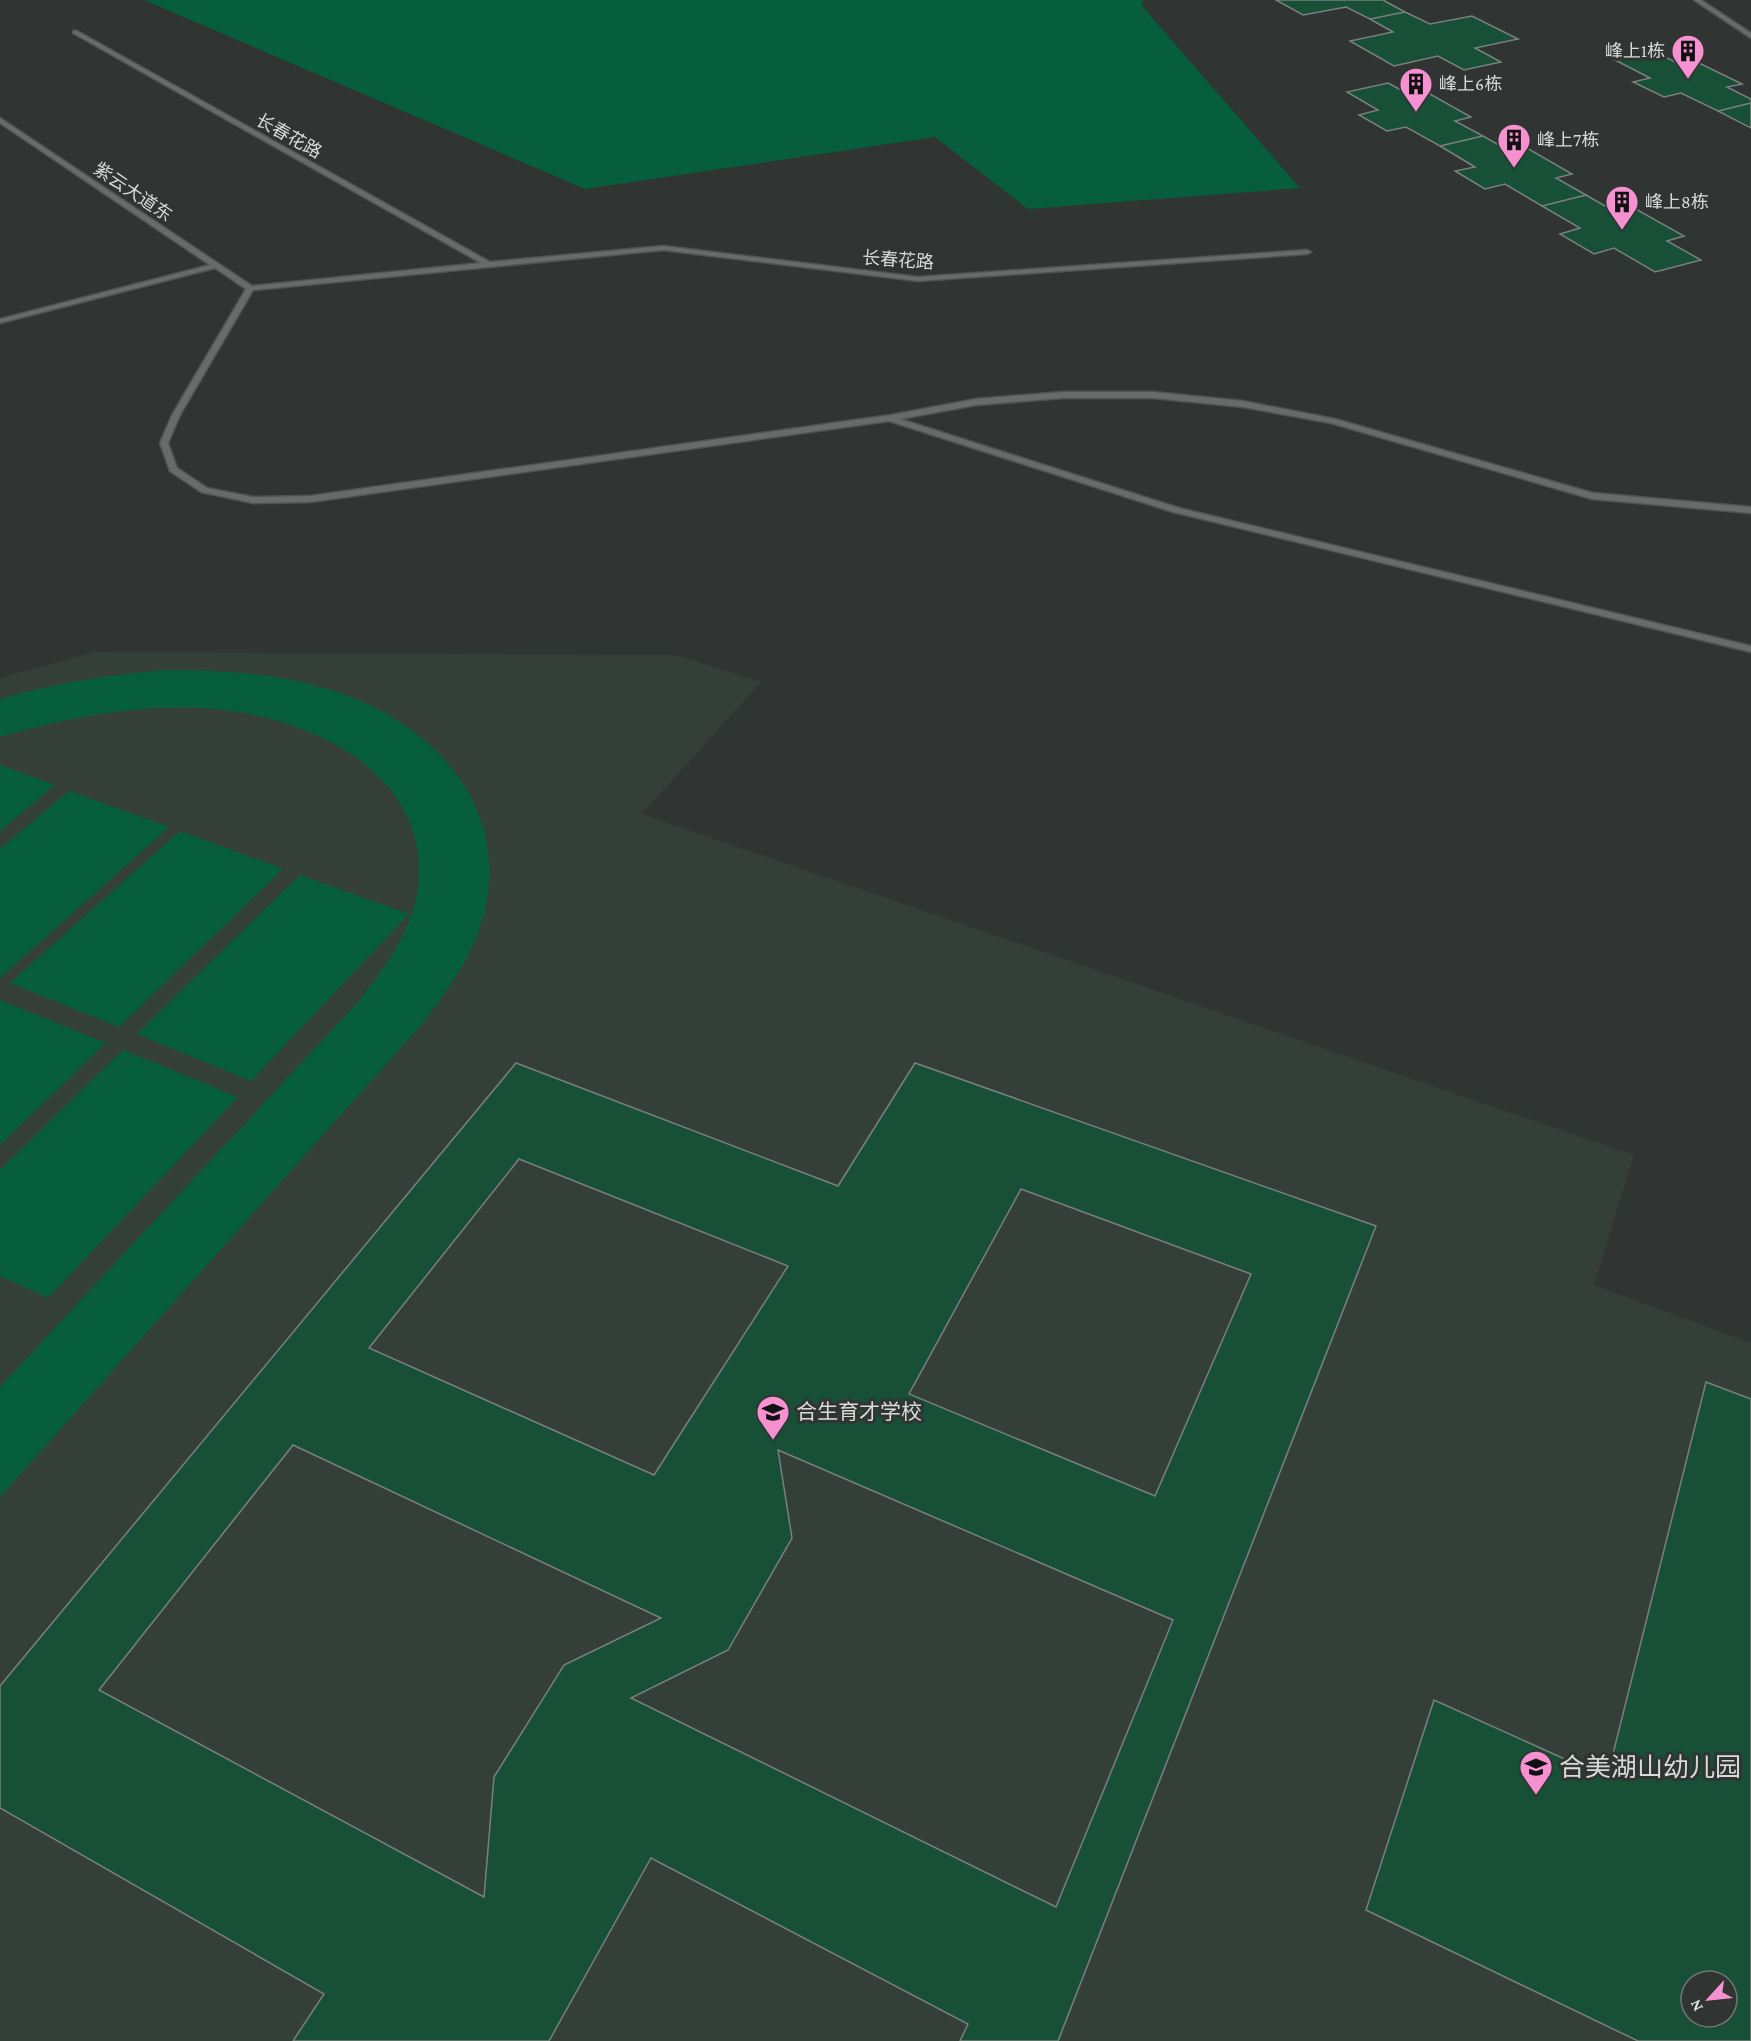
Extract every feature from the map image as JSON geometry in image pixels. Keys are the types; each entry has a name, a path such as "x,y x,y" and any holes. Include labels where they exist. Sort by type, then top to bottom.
{"lane":[{"path":"1697,0 1751,36"},
{"name":"长春花路","path":"75,32 489,265"},
{"name":"紫云大道东","path":"0,120 214,266 250,288"},
{"name":"长春花路","path":"250,288 663,248 918,279 1307,252"},
{"path":"0,321 214,266"},
{"path":"250,288 176,415 164,443 173,470 204,490 253,500 310,499 891,418 976,402 1063,395 1153,395 1243,404 1332,421 1592,496 1751,510"},
{"path":"891,418 1176,510 1751,649"}],"shaded area":[{"name":"合生育才学校","path":"94,652 676,655 761,682 642,814 1634,1155 1594,1285 1751,1343 1751,2041 0,2041 0,678"}],"green space":[{"path":"144,0 1144,0 1141,5 1300,188 1028,209 935,137 585,189"},
{"path":"165,670 269,676 310,684 370,705 405,725 435,750 460,779 478,812 488,849 489,889 479,931 468,956 422,1024 0,1497 0,1387 358,1002 396,948 404,934 415,903 418,887 417,845 404,810 381,779 352,755 317,735 279,721 240,712 176,708 100,714 0,737 0,699 82,680"},
{"path":"0,765 55,785 0,831"},
{"path":"69,791 169,827 0,978 0,849"},
{"path":"180,831 283,869 119,1027 10,983"},
{"path":"300,875 409,914 251,1081 137,1034"},
{"path":"0,1000 106,1043 0,1145"},
{"path":"123,1050 238,1097 48,1298 0,1276 0,1170"}],"building":[{"path":"1276,0 1383,0 1405,12 1370,19 1346,7 1303,15"},
{"path":"1405,12 1430,24 1472,16 1518,39 1475,48 1501,62 1464,70 1438,56 1394,66 1350,41 1393,32 1370,19"},
{"name":"峰上1栋","path":"1654,52 1682,65 1697,62 1742,84 1727,87 1751,99 1751,103 1718,111 1681,93 1664,97 1633,82 1650,78 1615,60"},
{"name":"峰上6栋","path":"1388,83 1414,97 1430,94 1471,117 1455,121 1483,136 1440,146 1406,127 1387,131 1359,115 1378,110 1347,92"},
{"path":"1751,103 1751,128 1718,111"},
{"name":"峰上7栋","path":"1483,136 1511,152 1527,148 1572,174 1556,178 1586,195 1542,206 1505,184 1485,189 1455,171 1475,167 1440,146"},
{"name":"峰上8栋","path":"1586,195 1617,213 1634,208 1684,236 1667,241 1701,260 1655,272 1614,248 1594,254 1560,234 1580,228 1542,206"},
{"path":"516,1063 838,1186 915,1063 1376,1226 1058,2041 960,2041 968,2024 651,1858 549,2041 293,2041 324,1994 0,1808 0,1686","holes":["519,1159 788,1266 654,1475 369,1348","1021,1189 1251,1274 1155,1496 909,1394","293,1445 661,1618 564,1665 494,1777 484,1897 99,1690","778,1450 1173,1620 1056,1907 631,1698 728,1650 792,1538"]},
{"path":"1706,1382 1751,1399 1751,2041 1638,2041 1366,1910 1434,1700 1607,1778"}],"place":[{"name":"峰上1栋","path":"1688,80"},
{"name":"峰上6栋","path":"1416,113"},
{"name":"峰上7栋","path":"1514,169"},
{"name":"峰上8栋","path":"1622,231"},
{"name":"合生育才学校","path":"773,1441"},
{"name":"合美湖山幼儿园","path":"1536,1796"}]}
